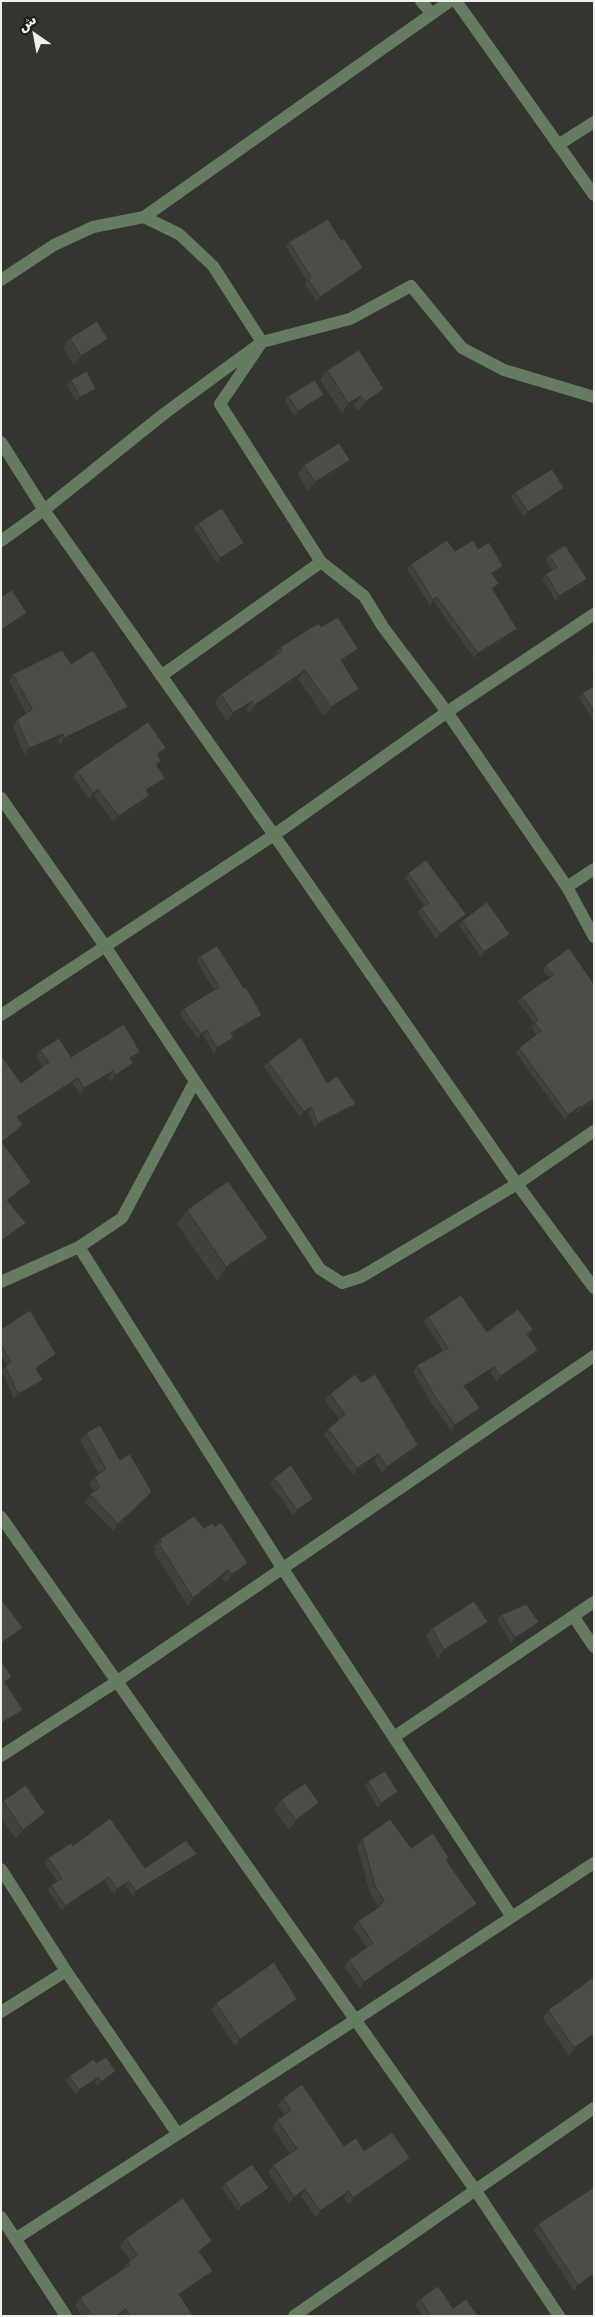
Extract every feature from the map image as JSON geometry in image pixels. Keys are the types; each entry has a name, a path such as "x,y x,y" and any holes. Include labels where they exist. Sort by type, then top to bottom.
{"street":[{"path":"421,1 432,14"},
{"path":"1,280 54,244 93,227 144,217 450,1"},
{"path":"456,1 594,195"},
{"path":"558,145 594,122"},
{"path":"144,217 178,234 213,266 262,342"},
{"path":"1,540 44,510 165,413 262,342 350,319 411,286 462,348 504,370 594,397"},
{"path":"262,342 220,404 321,562 364,596 383,627 447,712 567,887 594,937"},
{"path":"1,442 44,510 274,834 517,1184 594,1288"},
{"path":"161,676 321,562"},
{"path":"1,1015 274,834 447,712 594,614"},
{"path":"1,798 105,946 320,1269 342,1283 361,1278 517,1184 594,1131"},
{"path":"567,887 594,869"},
{"path":"1,1282 78,1247 122,1218 194,1082"},
{"path":"78,1247 283,1569 512,1917"},
{"path":"1,1756 116,1682 594,1356"},
{"path":"1,1517 476,2191 559,2316"},
{"path":"394,1737 594,1602"},
{"path":"572,1616 594,1647"},
{"path":"15,2238 355,2020 594,1863"},
{"path":"1,1869 66,1971 177,2133"},
{"path":"1,2012 66,1971"},
{"path":"294,2316 594,2108"},
{"path":"1,2217 66,2316"}],"building":[{"path":"328,219 341,240 344,238 363,268 320,297 308,279 311,277 289,242"},
{"path":"97,321 108,339 81,356 70,338"},
{"path":"359,350 384,389 365,402 361,396 348,403 327,370"},
{"path":"87,371 96,389 80,397 71,380"},
{"path":"315,380 324,395 298,411 288,396"},
{"path":"339,443 350,460 315,482 304,465"},
{"path":"552,469 564,488 528,512 515,492"},
{"path":"222,508 244,543 220,558 198,523"},
{"path":"447,540 455,551 473,540 478,549 489,542 503,566 492,573 499,584 492,588 517,629 478,653 437,597 433,600 411,564"},
{"path":"565,545 587,579 559,596 546,574 557,567 549,555"},
{"path":"12,590 27,613 1,630 1,597"},
{"path":"338,617 358,649 341,660 359,689 331,707 305,670 255,705 252,701 233,713 221,694 282,651 280,647 319,623 321,627"},
{"path":"62,650 71,664 93,650 128,707 64,738 63,734 29,748 17,720 32,709 13,674"},
{"path":"594,686 594,711 582,693"},
{"path":"148,722 166,748 157,754 161,761 156,764 165,778 146,790 149,796 118,816 98,789 93,793 77,771"},
{"path":"426,860 466,914 440,934 421,908 429,903 408,873"},
{"path":"487,902 510,934 484,952 462,921"},
{"path":"217,946 244,988 246,987 262,1015 231,1033 234,1037 217,1048 207,1030 201,1034 183,1009 219,987 200,956"},
{"path":"569,948 594,984 594,1101 592,1102 591,1100 568,1115 519,1048 541,1031 534,1022 538,1020 522,997 553,975 546,965"},
{"path":"124,1024 140,1052 130,1058 133,1063 116,1075 113,1071 84,1088 78,1078 17,1117 23,1125 2,1142 31,1182 7,1200 26,1223 1,1241 1,1058 21,1083 49,1062 40,1050 59,1038 71,1057"},
{"path":"301,1037 327,1083 337,1076 356,1104 318,1123 311,1107 304,1112 268,1062"},
{"path":"228,1181 268,1238 226,1267 187,1210"},
{"path":"461,1295 487,1332 518,1309 533,1329 527,1334 538,1350 501,1376 494,1367 464,1386 480,1408 455,1425 434,1395 417,1365 448,1348 428,1317"},
{"path":"30,1310 56,1354 36,1368 43,1380 18,1394 5,1366 11,1362 1,1345 1,1329"},
{"path":"355,1374 362,1383 375,1374 418,1445 387,1467 378,1454 357,1468 328,1429 345,1414 330,1394"},
{"path":"100,1425 120,1460 130,1454 152,1492 118,1524 90,1494 100,1487 94,1477 106,1469 86,1433"},
{"path":"291,1465 313,1499 297,1510 274,1478"},
{"path":"194,1516 204,1528 213,1523 215,1527 221,1522 248,1563 231,1575 228,1570 193,1598 159,1544 162,1542 160,1539"},
{"path":"1,1599 23,1628 1,1643"},
{"path":"474,1601 488,1622 444,1650 432,1628"},
{"path":"526,1604 539,1622 515,1638 501,1615"},
{"path":"1,1661 12,1677 5,1682 23,1710 1,1723"},
{"path":"385,1771 398,1792 381,1803 368,1781"},
{"path":"305,1783 319,1803 296,1820 281,1800"},
{"path":"26,1785 45,1813 23,1830 3,1801"},
{"path":"110,1818 145,1868 186,1840 197,1854 136,1891 129,1881 117,1889 109,1877 65,1906 51,1885 62,1878 48,1858 71,1843 73,1846"},
{"path":"390,1819 411,1848 433,1833 449,1858 446,1860 477,1904 364,1982 349,1960 373,1943 358,1921 381,1906 380,1904 384,1901 375,1886 362,1839"},
{"path":"274,1962 297,1999 240,2039 216,2003"},
{"path":"594,1977 594,2034 574,2048 548,2010"},
{"path":"106,2057 116,2071 101,2082 99,2077 79,2090 69,2076 94,2059 96,2063"},
{"path":"302,2084 344,2146 356,2138 364,2151 392,2132 410,2158 353,2198 349,2191 320,2211 305,2189 294,2197 273,2165 297,2149 277,2120 291,2110 283,2098"},
{"path":"252,2164 269,2188 241,2207 225,2183"},
{"path":"594,2187 594,2274 578,2285 538,2224"},
{"path":"183,2198 212,2241 199,2251 213,2271 179,2294 193,2316 130,2316 126,2309 116,2316 92,2316 80,2298 129,2265 128,2262 137,2255 126,2238"},
{"path":"438,2286 453,2308 466,2299 478,2316 431,2316 420,2299"}]}
